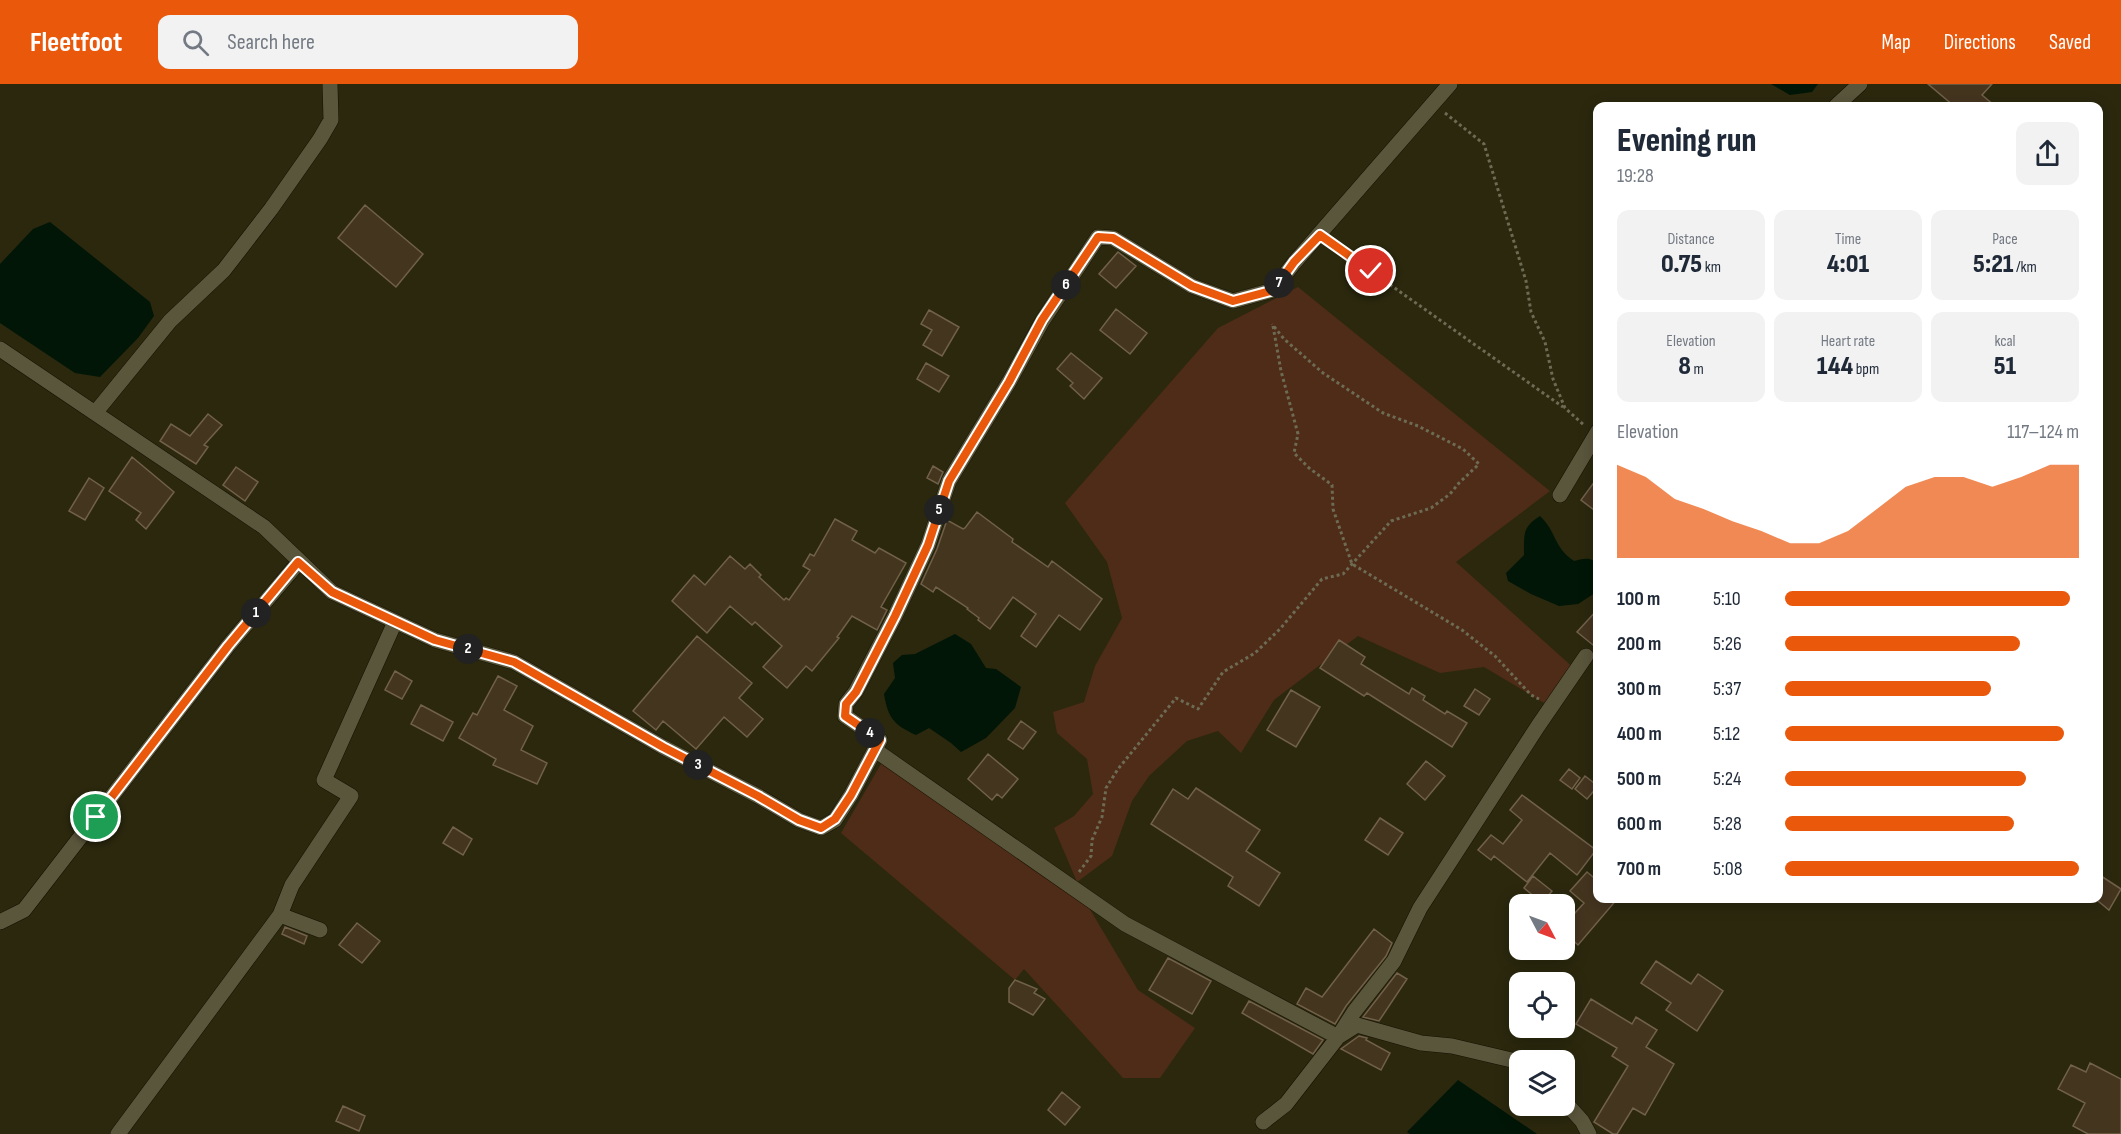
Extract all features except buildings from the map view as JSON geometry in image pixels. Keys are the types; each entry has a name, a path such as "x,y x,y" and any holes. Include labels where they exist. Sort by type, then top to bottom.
{"street":[{"path":"95,413 170,321 224,270 277,200 331,120 330,84"},
{"path":"0,349 264,527 298,562 332,592 435,640 514,662 663,747 799,820 821,828 835,819 851,795 880,740 845,716 846,704 856,692 928,545 949,481 1009,382 1042,320 1098,237 1113,238 1192,286 1233,301 1274,290 1294,262 1450,84"},
{"path":"1840,102 1860,84"},
{"path":"1560,495 1593,438"},
{"path":"0,922 24,910 228,646 298,562"},
{"path":"118,1134 280,915 292,885 351,796 324,780 395,622"},
{"path":"1263,1122 1286,1104 1394,961 1420,908 1586,656"},
{"path":"874,750 1125,924 1338,1037"},
{"path":"280,915 320,930"},
{"path":"1338,1037 1357,1025 1421,1043 1452,1046 1509,1059"},
{"path":"1575,1113 1589,1134"}],"path":[{"path":"1437,99 1446,114 1484,144 1521,264 1531,312 1545,342 1553,378 1565,408"},
{"path":"1320,235 1565,408 1593,431"},
{"path":"1070,885 1091,856 1092,840 1102,817 1106,788 1118,769 1176,698 1198,709 1223,672 1255,652 1280,629 1322,579 1343,574 1352,564 1391,521 1431,508 1450,494 1479,464 1463,448 1418,426 1383,413 1323,373 1284,339 1272,324 1281,371 1298,434 1294,453 1309,468 1332,484 1333,509 1352,564 1462,630 1495,656 1531,694 1551,706"}],"shaded area":[{"path":"1771,84 1818,84 1812,92 1790,95"},
{"path":"50,222 150,302 154,316 138,338 100,377 75,373 0,323 0,264 33,229"},
{"path":"1298,287 1550,491 1456,562 1576,670 1551,707 1484,667 1440,673 1358,636 1274,700 1241,753 1218,731 1187,741 1149,776 1132,801 1112,856 1077,882 1054,828 1074,816 1093,794 1087,759 1057,733 1053,712 1084,702 1095,666 1122,618 1107,562 1065,503 1218,328"},
{"path":"1540,516 1550,528 1558,545 1574,561 1593,560 1593,594 1578,604 1559,606 1508,581 1506,573 1524,555 1525,532"},
{"path":"955,634 971,644 986,668 996,669 1021,687 1015,708 986,738 961,752 929,728 916,735 902,728 890,715 884,694 895,678 893,663 902,655 915,654"},
{"path":"885,757 1079,891 1138,990 1195,1028 1160,1078 1123,1078 1024,969 1015,980 841,833"},
{"path":"1458,1080 1537,1134 1410,1134 1407,1132"}],"route":[{"path":"96,817 228,646 298,562 332,592 435,640 514,662 663,747 799,820 821,828 835,819 851,795 880,740 845,716 846,704 856,692 928,545 949,481 1009,382 1042,320 1098,237 1113,238 1192,286 1233,301 1274,290 1294,262 1320,235 1371,271"}]}
